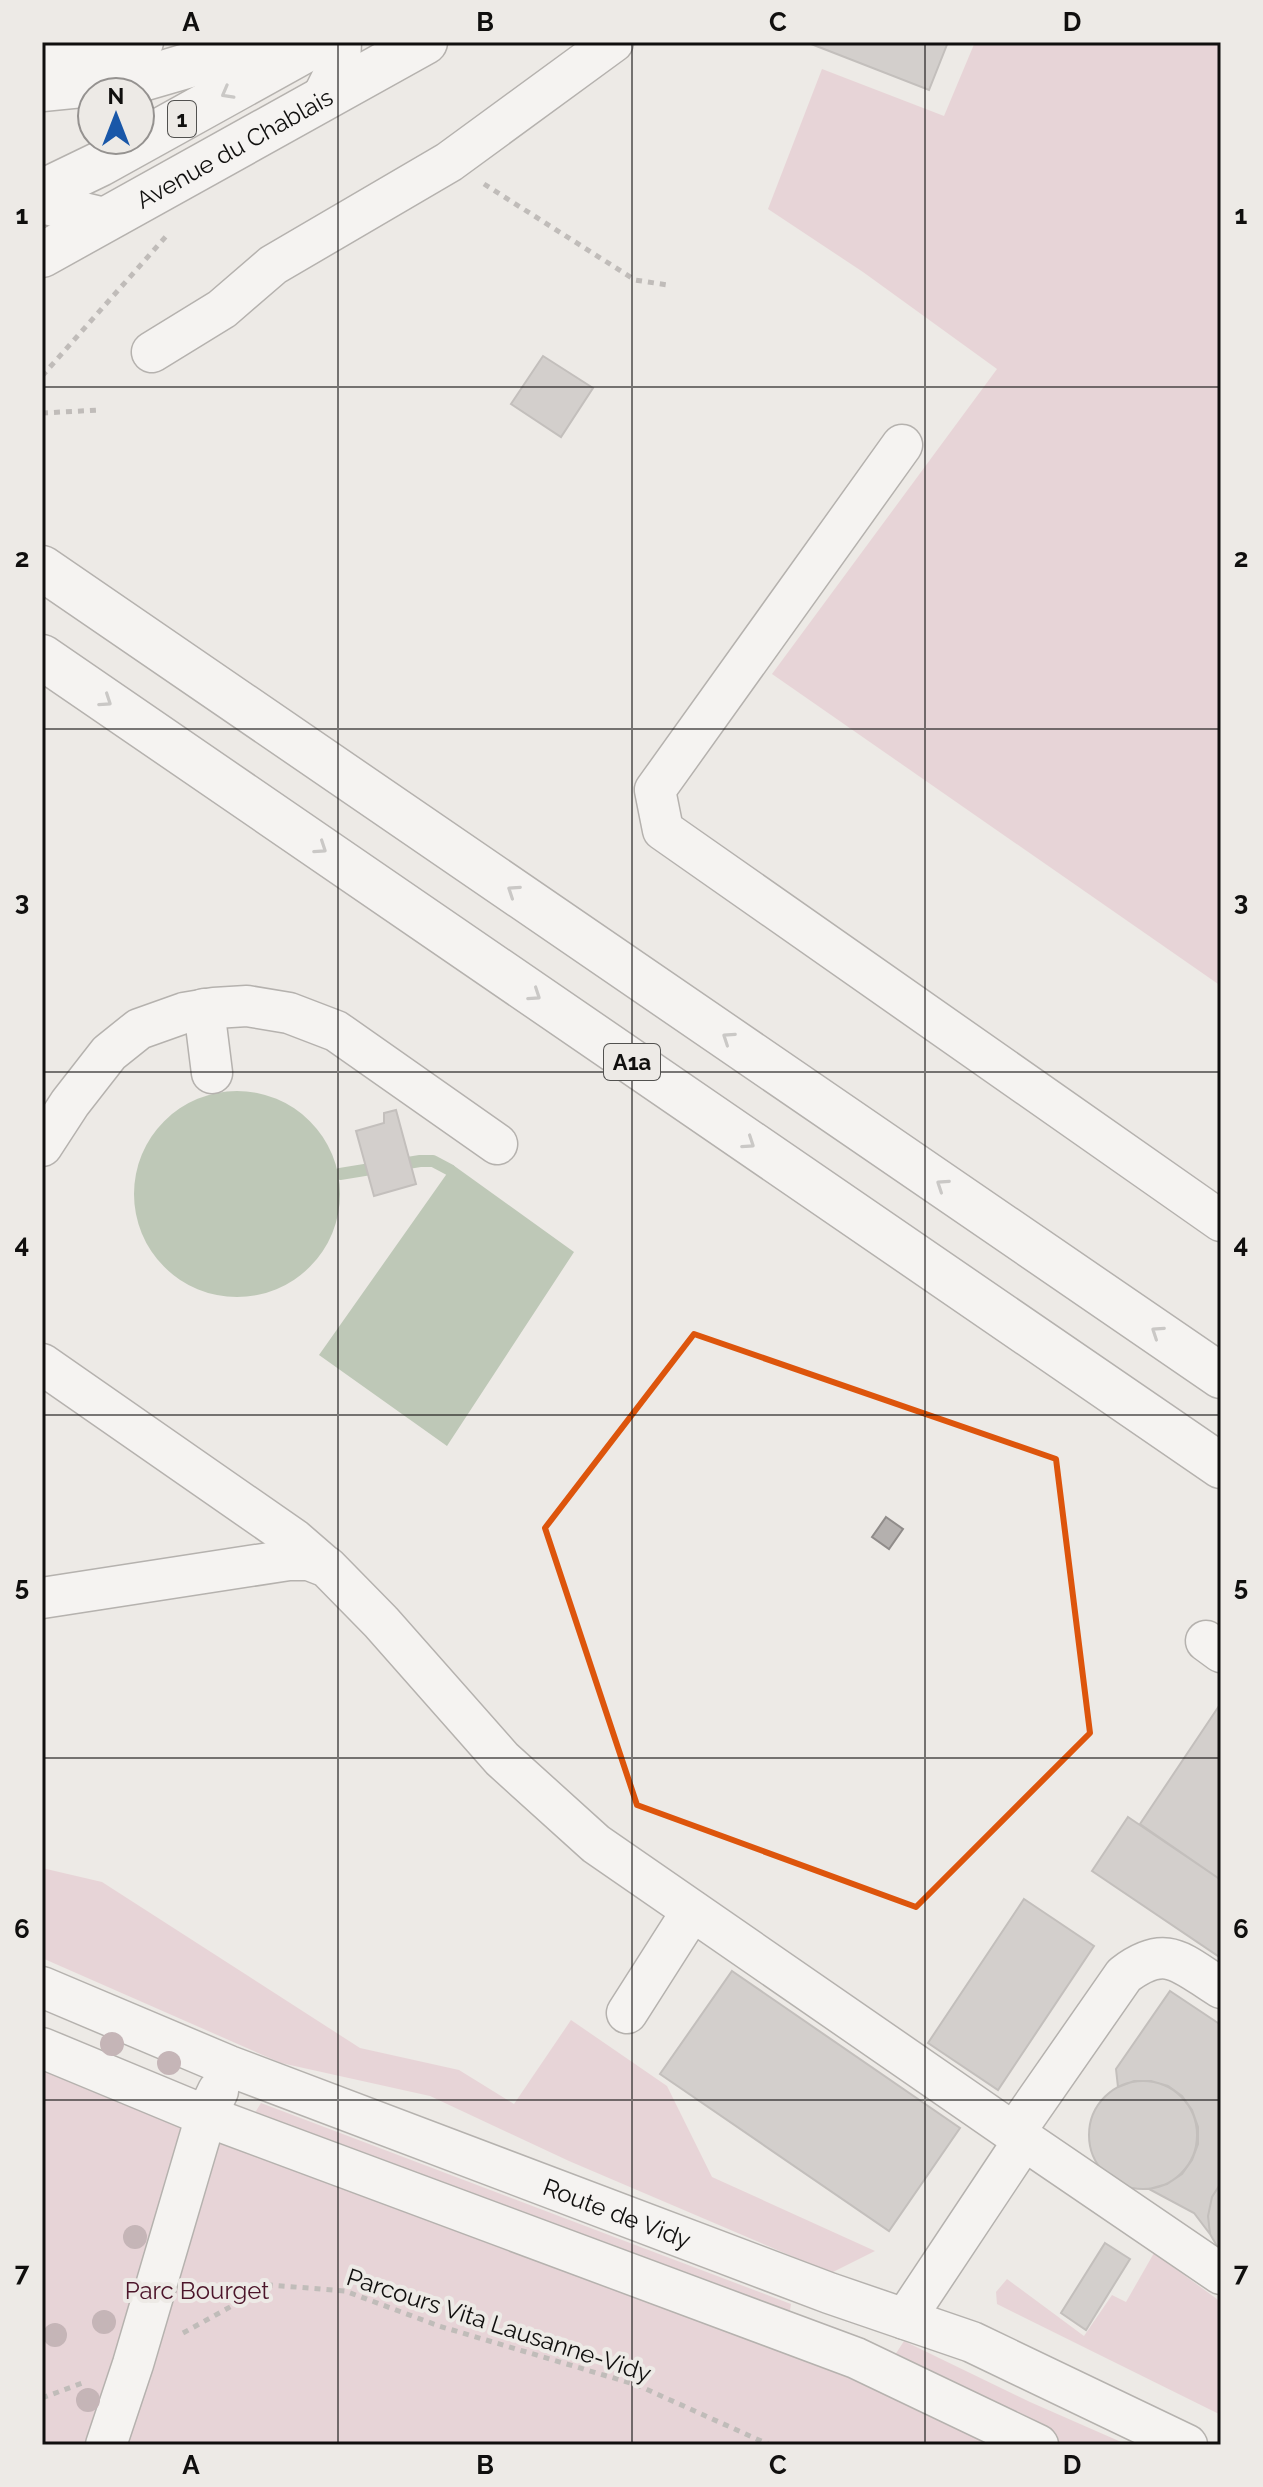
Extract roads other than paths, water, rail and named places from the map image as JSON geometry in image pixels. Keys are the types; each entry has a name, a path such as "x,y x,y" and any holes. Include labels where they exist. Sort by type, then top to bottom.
{"main road":[{"path":"42,89 142,79 269,42"},
{"name":"1","path":"42,192 100,164 320,42"},
{"name":"Avenue du Chablais","path":"42,255 425,42"},
{"path":"42,568 1221,1376"},
{"name":"A1a","path":"42,657 1221,1466"}],"street":[{"path":"42,56 98,52 143,42"},
{"path":"320,102 340,62 341,42"},
{"path":"152,352 222,309 273,265 449,162 613,42"},
{"path":"42,203 108,219"},
{"path":"902,445 655,790 663,830 1221,1221"},
{"path":"42,1146 70,1103 109,1053 139,1029 204,1009 247,1006 289,1013 336,1031 497,1144"},
{"path":"204,1009 212,1073"},
{"path":"42,1364 295,1540 381,1622 502,1759 596,1844 1221,2274"},
{"path":"42,1598 289,1560 309,1560 325,1566"},
{"path":"627,2013 692,1911"},
{"path":"905,2319 1124,1975 1138,1965 1166,1957 1221,1988"},
{"name":"Route de Vidy","path":"42,1987 229,2066 800,2282 972,2342 1187,2445"},
{"path":"42,2048 206,2116 856,2358 1038,2445"},
{"path":"106,2445 206,2116 229,2066"}],"waterway":[{"path":"340,1174 420,1161 433,1161 450,1170"}],"park label":[{"name":"Parc Bourget","path":"197,2290"}]}
